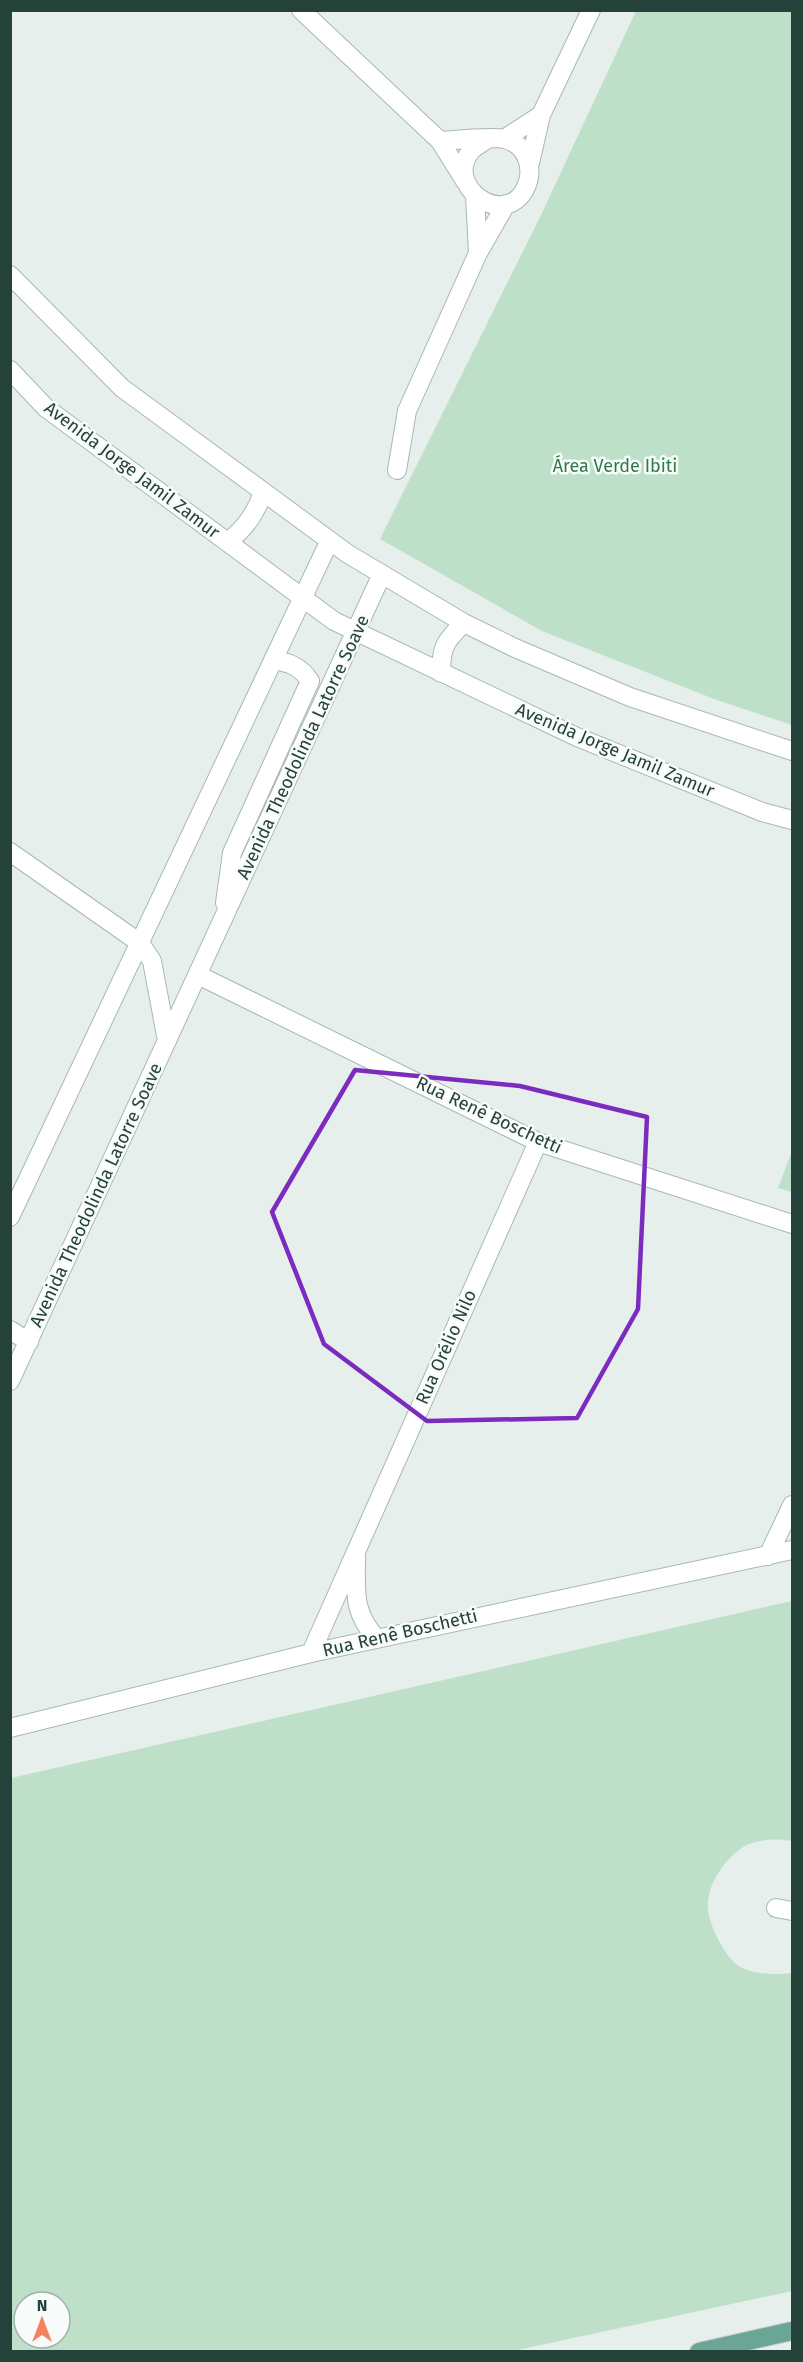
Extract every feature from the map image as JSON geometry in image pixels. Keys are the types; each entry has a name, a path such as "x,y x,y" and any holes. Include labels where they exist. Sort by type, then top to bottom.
{"main road":[{"path":"699,2352 792,2331"}],"street":[{"path":"300,10 440,141 470,189 489,204 506,204 521,196 530,181 530,163 541,115 591,10"},
{"path":"478,253 470,189 464,166 471,151 541,115"},
{"path":"440,141 495,140 520,147 530,163"},
{"path":"397,470 407,411 478,253 506,204"},
{"path":"10,275 122,388 329,542 464,623 630,697 792,751"},
{"name":"Avenida Jorge Jamil Zamur","path":"10,370 46,408 334,621 576,737 762,812 792,820"},
{"name":"Avenida Jorge Jamil Zamur","path":"228,542 250,520 263,492"},
{"path":"10,1217 329,542"},
{"name":"Avenida Theodolinda Latorre Soave","path":"10,1381 382,574"},
{"path":"441,673 441,653 448,639 464,623"},
{"name":"Avenida Theodolinda Latorre Soave","path":"223,919 232,853 310,681 304,672 288,662 273,660"},
{"path":"10,852 140,943"},
{"name":"Avenida Theodolinda Latorre Soave","path":"140,943 152,961 167,1041"},
{"name":"Rua Renê Boschetti","path":"198,975 538,1142 792,1224"},
{"name":"Rua Orélio Nilo","path":"311,1653 538,1142"},
{"path":"10,1330 29,1342"},
{"path":"768,1556 792,1505"},
{"name":"Rua Renê Boschetti","path":"10,1728 311,1653 491,1612 792,1550"},
{"name":"Rua Orélio Nilo","path":"355,1551 356,1598 363,1623 377,1639"}],"highlighted area":[{"path":"355,1070 520,1086 647,1117 638,1309 577,1418 427,1421 324,1344 272,1212"}],"green space":[{"name":"Área Verde Ibiti","path":"636,11 792,11 792,725 714,699 542,631 380,539 541,215"},
{"path":"792,1151 792,1192 778,1188"},
{"path":"792,1601 792,1841 774,1839 761,1841 748,1844 736,1852 723,1866 713,1883 708,1909 720,1942 736,1964 761,1973 792,1973 792,2291 513,2351 11,2351 11,1778"}]}
